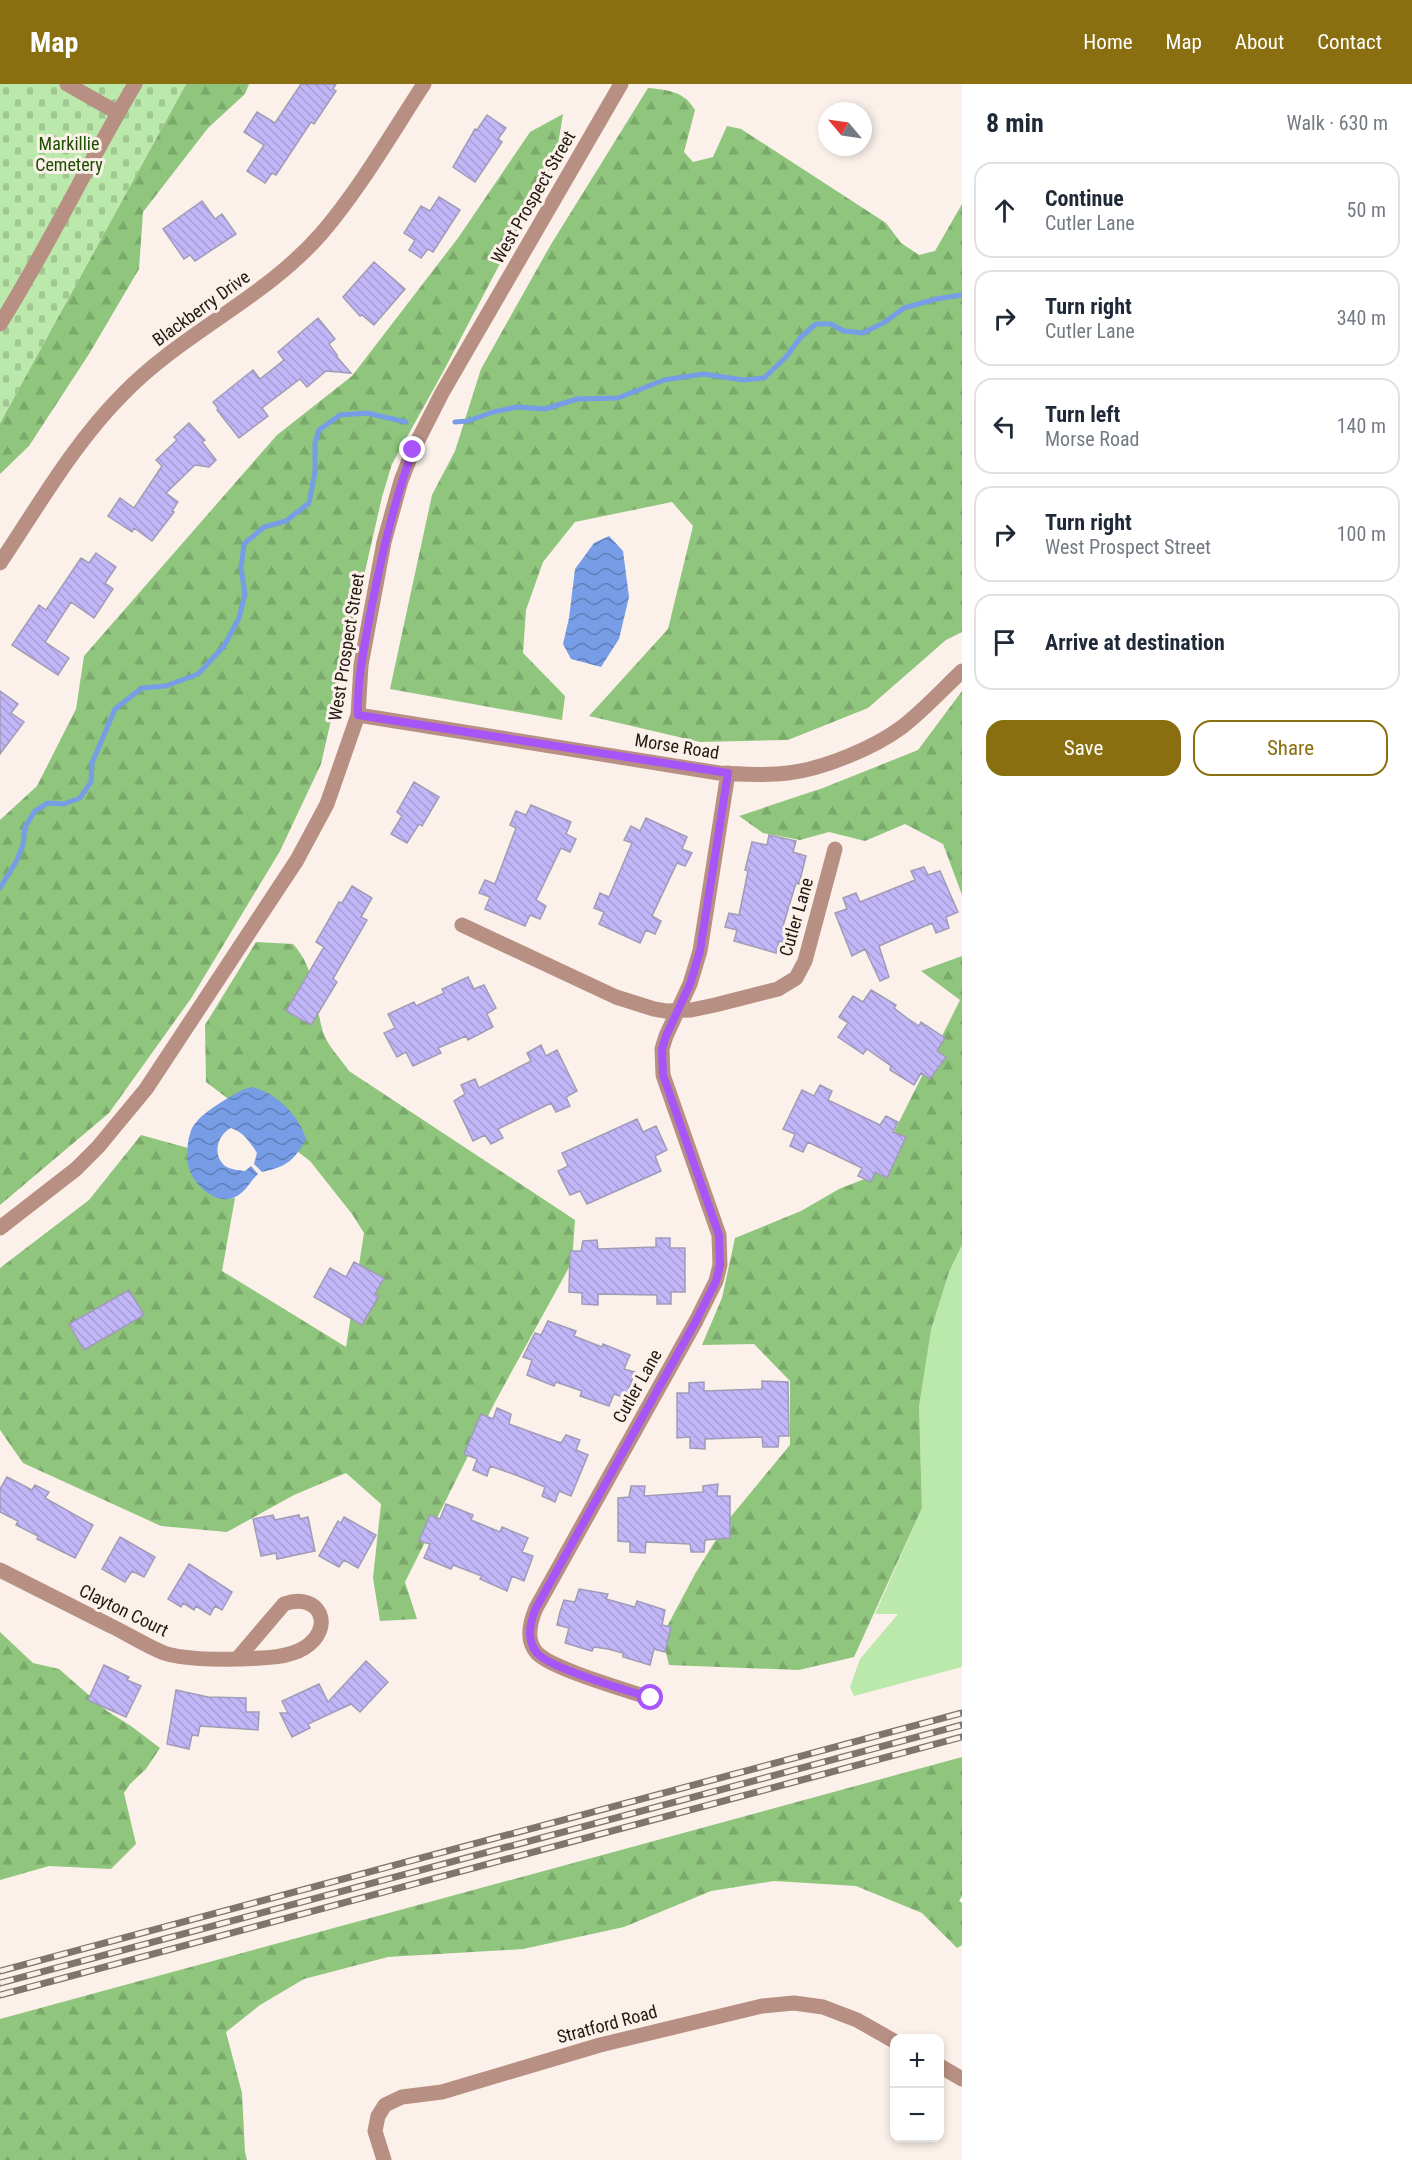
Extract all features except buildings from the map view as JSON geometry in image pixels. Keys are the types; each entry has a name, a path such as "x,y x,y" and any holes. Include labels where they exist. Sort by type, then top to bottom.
{"street":[{"path":"67,84 118,113"},
{"path":"0,324 33,272 135,84"},
{"name":"Blackberry Drive","path":"0,563 77,448 123,393 175,348 266,286 320,234 353,190 424,84"},
{"name":"West Prospect Street","path":"0,1228 76,1169 98,1147 146,1089 297,860 327,804 358,715 361,665 384,542 401,481 413,450 448,382 621,84"},
{"name":"Morse Road","path":"358,715 728,773 750,775 789,773 837,760 872,746 918,713 962,670"},
{"name":"Cutler Lane","path":"651,1698 552,1663 537,1653 529,1633 536,1608 696,1321 716,1281 720,1265 719,1235 663,1075 662,1049 690,984 700,951 728,773"},
{"name":"Cutler Lane","path":"462,925 616,997 654,1009 677,1011 715,1005 778,989 796,978 805,961 835,849"},
{"name":"Clayton Court","path":"0,1570 165,1653 215,1660 237,1659 283,1656 302,1649 318,1635 322,1623 320,1612 314,1605 304,1601 294,1600 284,1604 237,1659"},
{"name":"Stratford Road","path":"384,2160 375,2130 378,2116 385,2105 402,2097 442,2092 600,2045 762,2006 794,2004 823,2007 857,2020 890,2039"},
{"path":"944,2069 962,2079"}],"green space":[{"name":"Markillie Cemetery","path":"0,84 186,84 0,423"},
{"path":"186,84 249,84 245,94 208,128 143,212 139,269 89,354 29,446 0,474 0,423"},
{"path":"648,88 681,95 695,110 684,152 693,162 713,157 727,126 741,129 886,223 901,243 919,255 935,251 962,204 962,632 946,640 868,708 788,740 700,742 589,716 668,629 693,526 672,502 575,522 543,562 526,610 523,653 565,696 562,720 390,689 432,495 455,451 481,369 550,246"},
{"path":"563,114 556,157 392,464 382,497 321,764 280,851 192,997 109,1113 0,1205 0,820 37,786 76,709 84,656 277,435 352,376 458,238 530,132"},
{"path":"962,691 962,895 943,844 905,824 865,841 829,832 800,840 763,833 739,816 823,788 918,750"},
{"path":"256,942 293,944 301,954 310,975 325,1037 349,1071 575,1220 572,1262 495,1402 405,1582 417,1619 380,1621 373,1578 381,1504 346,1473 294,1495 227,1532 161,1526 23,1463 0,1430 0,1268 89,1200 141,1135 188,1148 189,1169 223,1199 235,1198 222,1271 346,1347 364,1233 352,1214 310,1161 206,1082 205,1025"},
{"path":"962,956 962,1245 949,1272 931,1330 919,1407 922,1508 854,1657 799,1670 669,1665 662,1636 695,1574 728,1520 790,1445 790,1381 754,1344 702,1345 722,1298 735,1238 801,1211 839,1189 872,1176 960,1000 921,971"},
{"path":"962,1245 962,1667 854,1696 850,1687 860,1659 898,1614 875,1614 922,1508 919,1407 931,1330 949,1272"},
{"path":"0,1632 33,1663 59,1669 107,1711 160,1748 146,1769 124,1793 136,1844 111,1869 49,1866 0,1880"},
{"path":"962,1757 962,1896 959,1901 962,1903 962,1945 957,1948 922,1913 856,1886 774,1881 711,1891 624,1927 523,1949 388,1957 304,1979 260,2005 226,2032 242,2093 247,2160 0,2160 0,2019"}],"water":[{"path":"609,536 623,551 629,597 619,639 601,667 571,659 563,644 569,618 575,569 594,543"},
{"path":"252,1087 270,1094 285,1106 298,1122 306,1139 288,1162 262,1172 254,1164 257,1153 246,1138 231,1128 226,1131 222,1135 217,1151 221,1161 225,1166 238,1170 245,1171 251,1166 258,1174 239,1195 228,1199 214,1197 201,1188 189,1169 190,1132 198,1120 210,1109 244,1089"}],"waterway":[{"path":"455,422 468,421 517,407 545,409 577,399 618,398 664,380 703,374 744,380 764,378 786,357 800,338 816,324 831,324 844,331 863,333 885,322 904,308 962,295"},
{"path":"0,888 16,862 23,845 25,827 35,811 48,803 64,804 80,798 91,782 92,763 115,709 142,688 166,686 198,674 224,646 239,618 245,594 241,568 244,544 264,527 286,521 309,503 315,472 315,443 319,430 340,415 367,413 406,422"}],"railway":[{"path":"0,1971 962,1713"},
{"path":"0,1983 962,1725"},
{"path":"0,1995 962,1737"}],"route":[{"path":"413,450 401,481 384,542 361,665 357,701 358,715 728,773 696,968 662,1049 663,1075 719,1235 720,1265 716,1281 696,1321 536,1608 529,1633 537,1653 552,1663 651,1698"}]}
